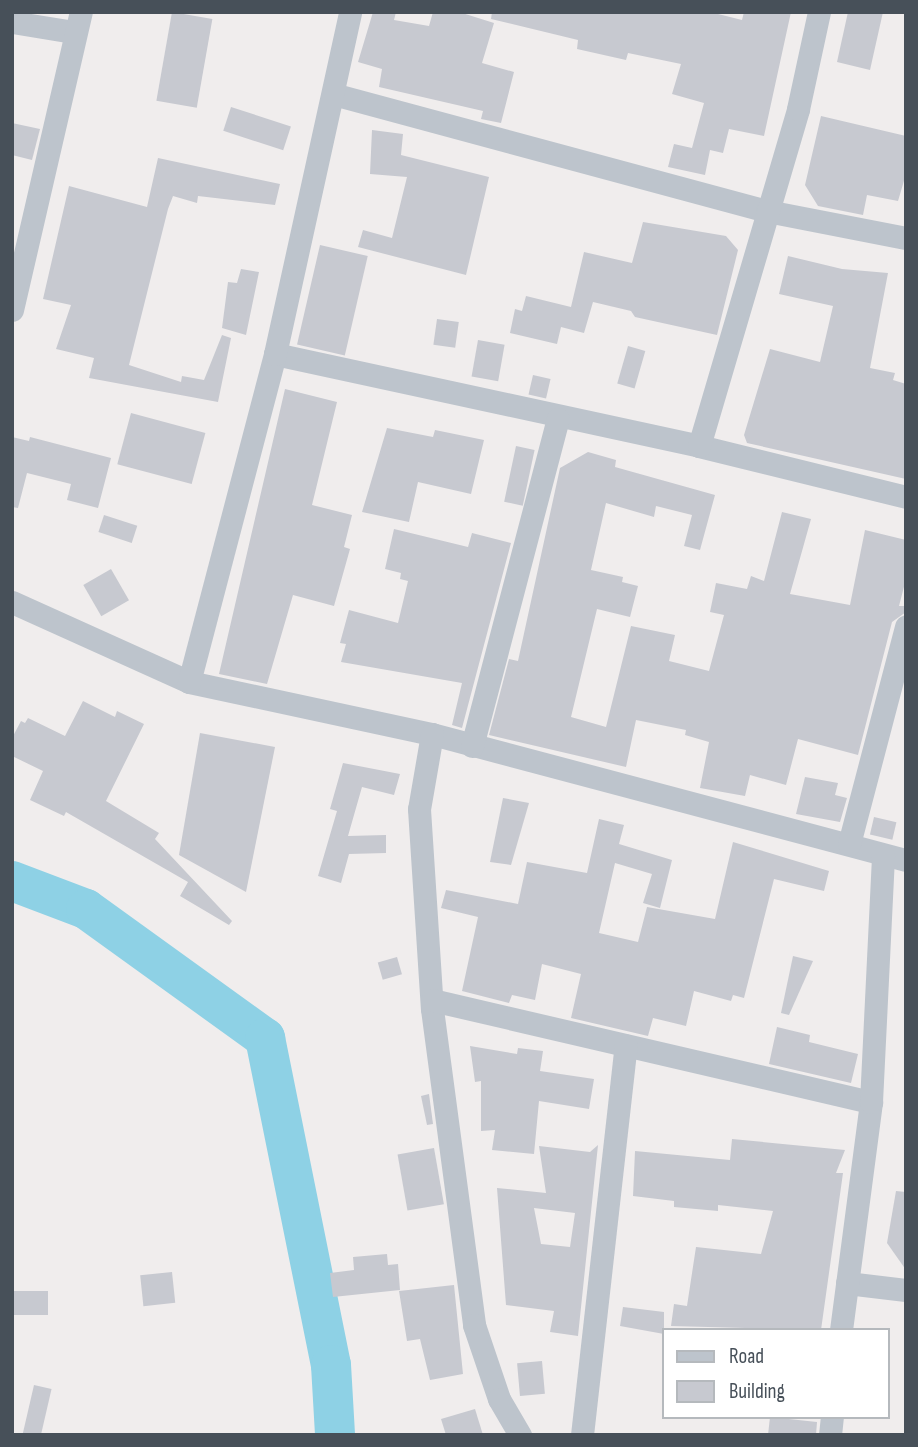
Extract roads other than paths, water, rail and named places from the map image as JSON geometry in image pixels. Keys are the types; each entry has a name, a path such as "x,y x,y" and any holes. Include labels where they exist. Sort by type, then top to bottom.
{"street":[{"path":"189,682 275,354 350,12"},
{"path":"699,446 798,109 819,12"},
{"path":"12,22 78,22 17,267 12,310"},
{"path":"333,94 767,211 906,238"},
{"path":"275,354 558,419 699,446 906,497"},
{"path":"472,746 558,419"},
{"path":"12,602 189,682 432,734 895,858 871,1102 841,1328"},
{"path":"849,844 906,626"},
{"path":"432,734 419,809 432,1000 474,1325 499,1399 520,1435"},
{"path":"432,1000 871,1102"},
{"path":"582,1435 625,1045"},
{"path":"847,1283 906,1290"}],"waterway":[{"path":"12,881 86,909 265,1038 331,1365 335,1435"}]}
